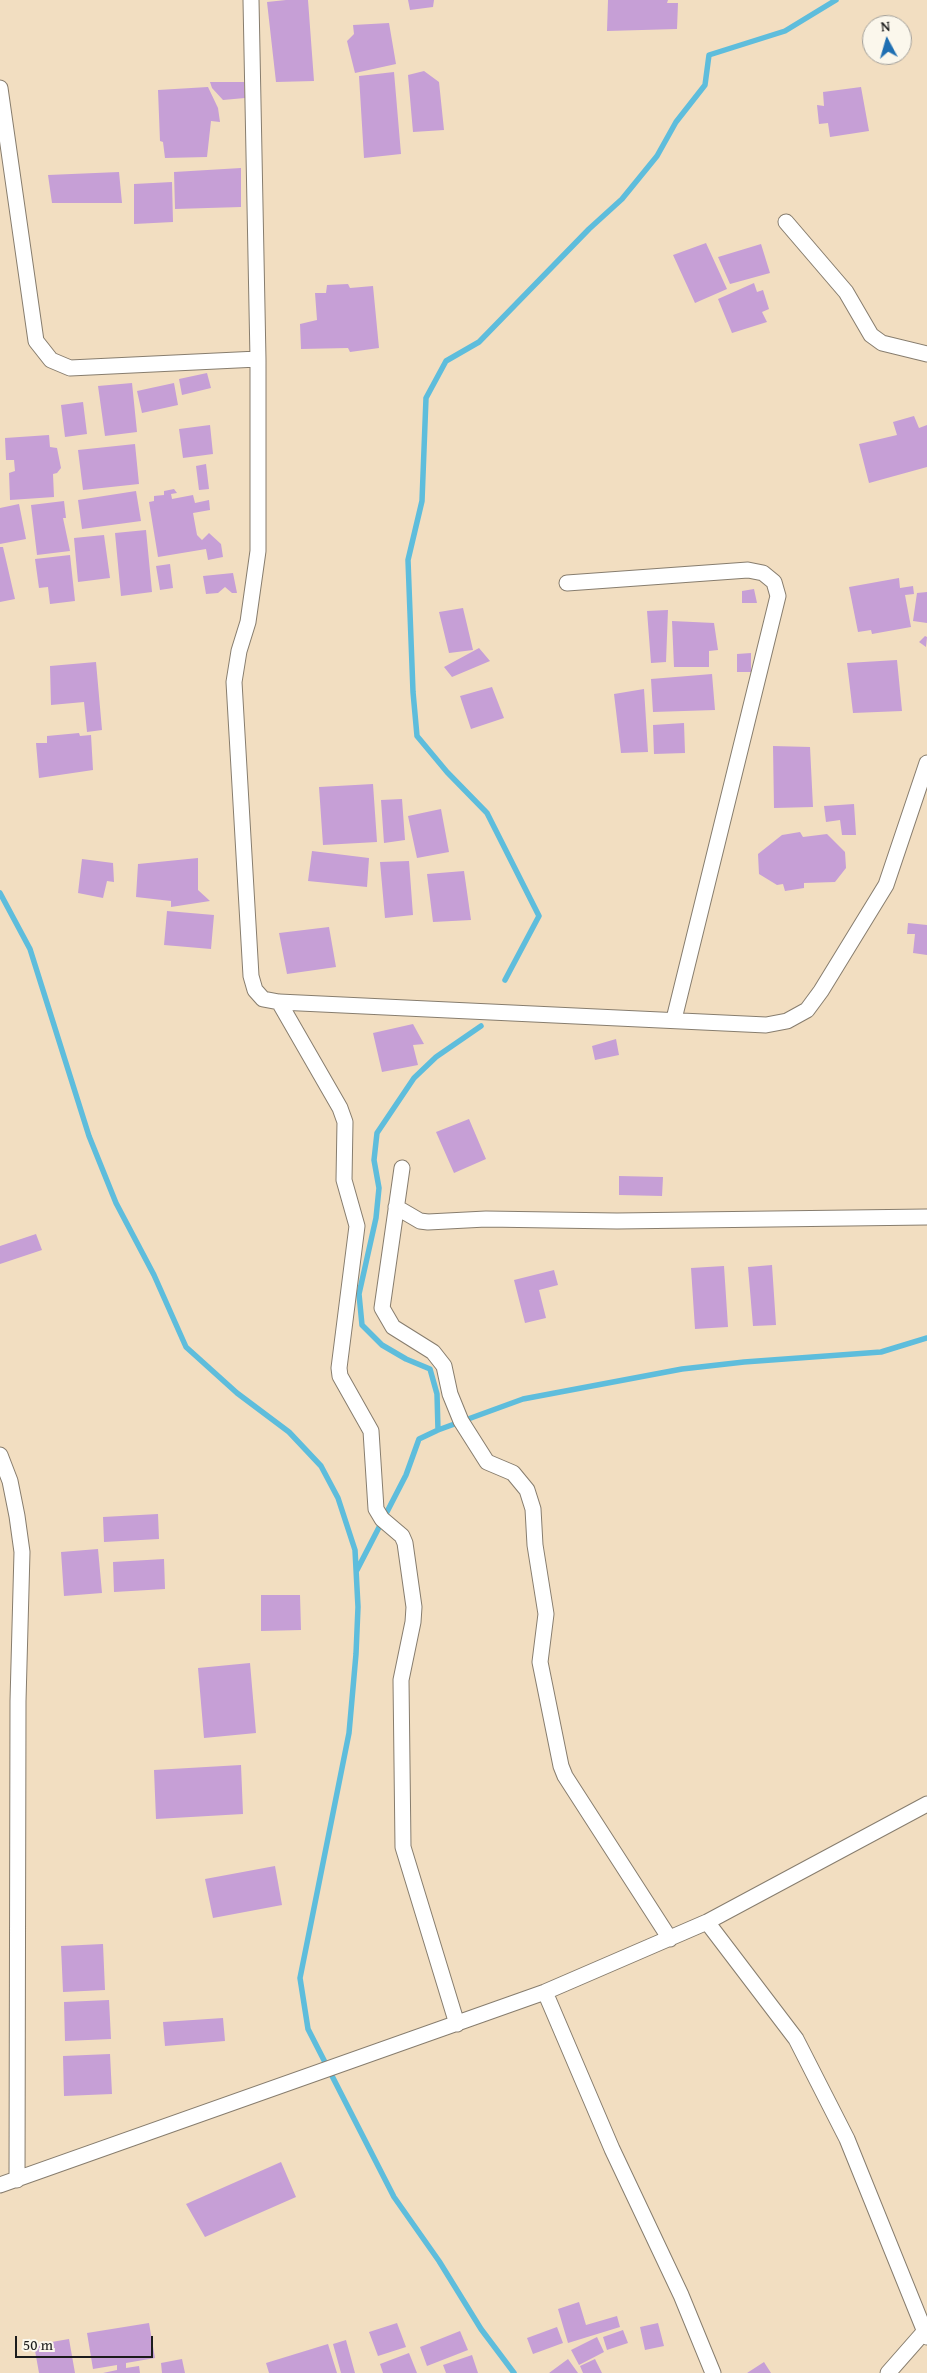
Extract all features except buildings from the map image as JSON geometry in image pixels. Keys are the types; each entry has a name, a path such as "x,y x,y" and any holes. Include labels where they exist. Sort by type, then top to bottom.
{"street":[{"path":"251,0 258,359 258,551 250,613 239,651 234,682 251,976 255,990 263,999 278,1002 674,1019 766,1025 787,1020 807,1010 821,991 886,885 927,763"},
{"path":"0,88 36,341 51,360 70,368 258,359"},
{"path":"786,222 846,292 871,335 882,343 927,354"},
{"path":"567,583 748,570 764,573 774,582 778,596 674,1019"},
{"path":"278,1002 340,1108 345,1122 344,1180 357,1226 339,1368 340,1376 371,1431 376,1509 382,1519 402,1536 405,1543 414,1615 401,1680 403,1847 457,2024"},
{"path":"402,1168 382,1308 393,1327 433,1352 444,1366 450,1394 461,1421 488,1462 513,1473 527,1490 533,1509 535,1545 546,1614 540,1662 565,1776 670,1939"},
{"path":"396,1207 420,1221 428,1222 486,1219 617,1221 927,1216"},
{"path":"0,1456 10,1481 22,1552 18,1701 17,2180"},
{"path":"0,2185 545,1992 707,1922 927,1804"},
{"path":"707,1922 787,2026 800,2048 847,2139 926,2334 888,2373"},
{"path":"545,1992 612,2149 681,2295 713,2373"}],"waterway":[{"path":"505,980 539,916 487,813 447,772 417,736 413,692 408,560 422,501 426,398 446,361 479,342 589,229 622,199 657,156 676,122 705,85 709,55 785,31 836,0"},
{"path":"0,893 30,949 89,1136 116,1203 154,1275 186,1347 237,1393 289,1432 321,1466 338,1498 355,1550 358,1607 356,1654 349,1733 300,1978 308,2029 394,2197 439,2261 481,2329 514,2373"},
{"path":"438,1430 437,1394 430,1369 406,1359 382,1345 362,1325 359,1294 376,1218 379,1188 374,1160 377,1133 414,1078 436,1057 481,1026"},
{"path":"357,1570 406,1475 419,1439 438,1430 523,1399 682,1369 744,1362 881,1352 927,1338"}]}
